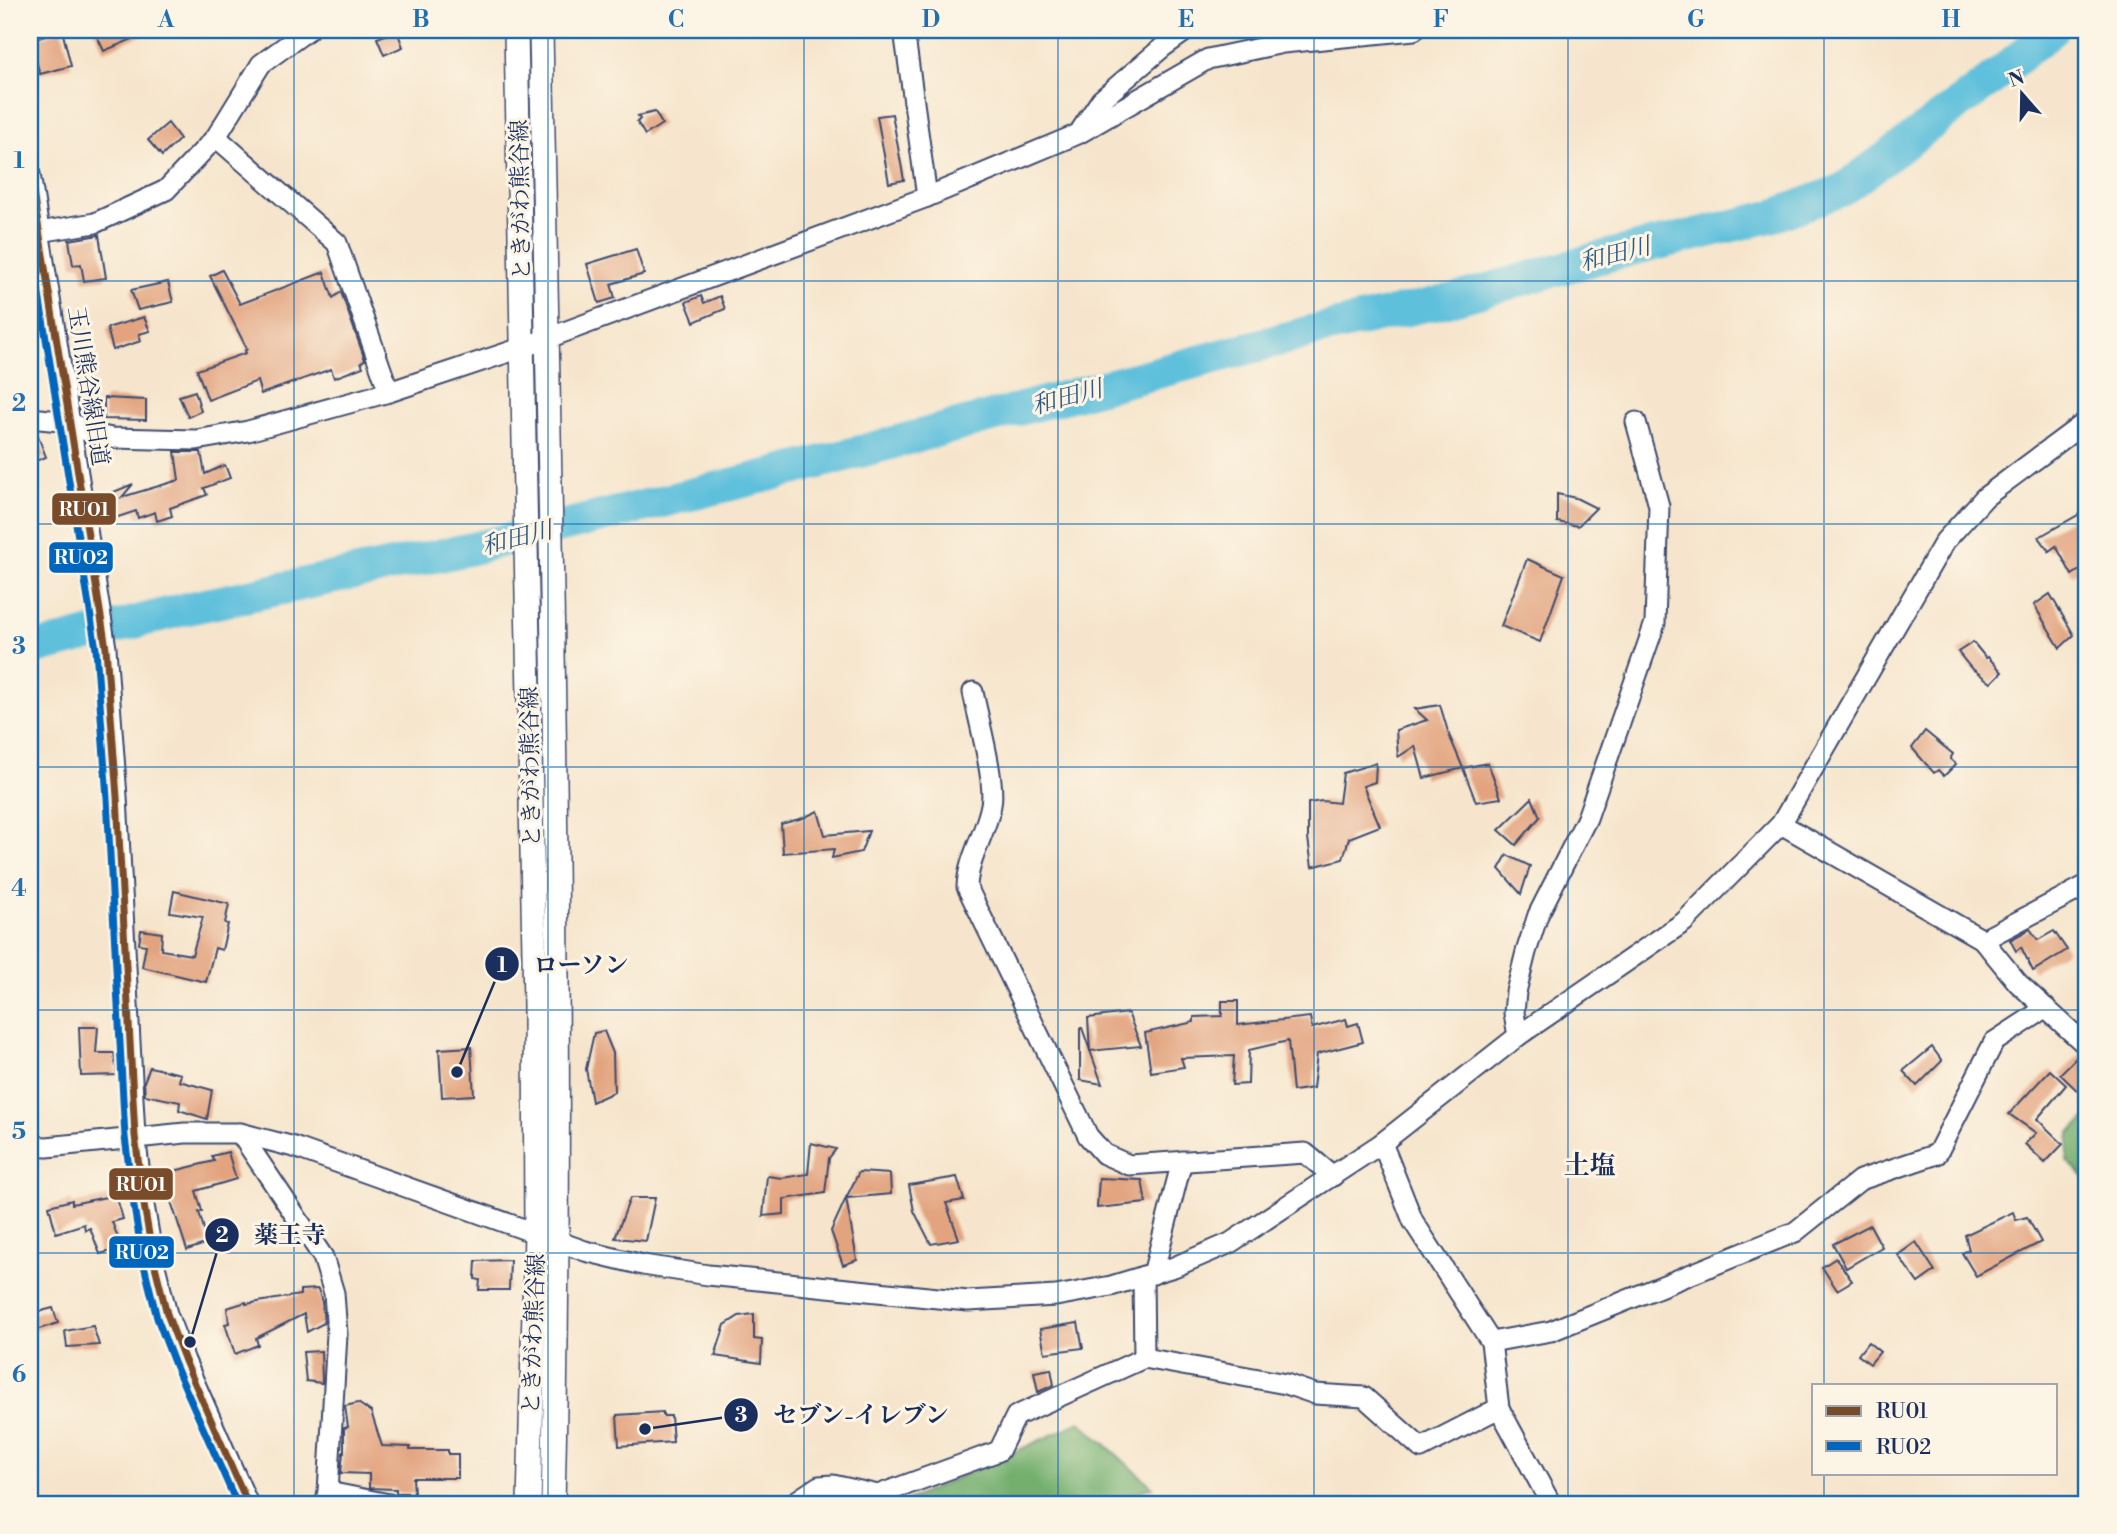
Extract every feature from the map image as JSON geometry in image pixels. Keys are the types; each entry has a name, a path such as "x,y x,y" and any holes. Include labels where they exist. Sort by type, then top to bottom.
{"main road":[{"name":"ときがわ熊谷線","path":"516,30 535,991 536,1233 529,1504"},
{"name":"ときがわ熊谷線","path":"541,30 558,1003 558,1243 552,1504"}],"street":[{"path":"39,232 95,223 166,190 216,137 261,64 308,30"},
{"path":"904,30 927,197"},
{"path":"1079,134 1101,100 1187,30"},
{"path":"30,418 70,422 92,434 113,438 196,440 248,431 389,392 524,347 927,197 1079,134 1208,59 1283,43 1414,30"},
{"path":"216,137 337,243 389,392"},
{"name":"玉川熊谷線旧道","path":"30,174 106,648 117,797 135,1136"},
{"path":"30,1146 47,1147 135,1136 240,1133 294,1147 558,1243 643,1265 708,1275 968,1301 1056,1296 1111,1286 1174,1267 1230,1243 1382,1143 1518,1036 1684,922 1781,824 1945,541 1985,497 2087,421"},
{"path":"1518,1036 1514,1013 1516,992 1538,915 1587,818 1656,623 1659,506 1636,422"},
{"path":"973,692 992,803 967,872 967,887 1088,1136 1104,1154 1129,1165 1305,1153 1333,1175"},
{"path":"1781,824 1983,940 2018,983 2087,1045"},
{"path":"1983,940 2087,885"},
{"path":"1491,1342 1551,1331 1795,1232 1860,1180 1937,1154 1994,1042 2046,1008"},
{"path":"240,1133 323,1257 334,1293 337,1334 326,1498 388,1504"},
{"path":"135,1136 153,1258 167,1314 248,1504"},
{"path":"1382,1143 1413,1222 1491,1342 1499,1408 1551,1504"},
{"path":"1144,1357 1148,1275 1182,1161"},
{"path":"792,1504 819,1486 833,1485 878,1495 999,1451 1016,1416 1144,1357 1286,1384 1315,1394 1364,1397 1421,1448 1499,1408"}],"green space":[{"path":"2087,1117 2087,1180 2067,1161 2070,1133"},
{"path":"1080,1422 1153,1487 1098,1504 900,1504"}],"building":[{"path":"62,30 71,66 40,74 30,41"},
{"path":"94,30 154,30 104,51"},
{"path":"397,31 403,47 384,55 377,38"},
{"path":"655,112 662,124 645,135 637,122 640,119 638,116"},
{"path":"892,114 904,180 889,183 877,116"},
{"path":"168,123 180,139 162,156 148,140"},
{"path":"99,235 106,278 84,281 81,264 73,265 69,240"},
{"path":"636,249 644,274 611,284 615,298 599,303 587,264"},
{"path":"222,270 240,304 324,272 333,298 341,292 365,360 361,362 363,367 334,378 331,369 261,394 257,381 208,400 197,370 246,353 247,349 210,276"},
{"path":"168,282 173,302 138,310 131,290"},
{"path":"701,296 704,303 720,296 725,309 694,322 686,302"},
{"path":"144,317 150,331 139,334 141,341 113,350 107,328"},
{"path":"195,391 201,411 188,417 179,396"},
{"path":"104,398 146,400 146,420 104,419"},
{"path":"30,430 36,431 46,457 30,463"},
{"path":"175,452 201,452 205,474 225,465 230,478 204,488 207,495 170,508 172,516 157,521 155,512 138,518 136,511 103,522 99,498 133,484 122,497 179,480"},
{"path":"1557,494 1576,498 1596,508 1578,526 1557,522"},
{"path":"2087,510 2087,565 2072,575 2056,546 2049,551 2039,537"},
{"path":"1527,559 1564,575 1540,642 1501,626"},
{"path":"2050,594 2074,635 2060,648 2034,605"},
{"path":"1973,642 2002,672 1991,683 1970,667 1958,652"},
{"path":"1440,705 1463,768 1424,778 1415,746 1398,757 1396,730 1427,720 1415,709"},
{"path":"1925,731 1953,754 1950,759 1956,764 1944,776 1938,770 1934,773 1912,748"},
{"path":"1376,763 1375,782 1363,786 1380,826 1349,838 1343,859 1312,867 1308,838 1308,803 1339,803 1343,773"},
{"path":"1488,763 1501,798 1476,802 1463,768"},
{"path":"1532,798 1540,817 1516,845 1499,830"},
{"path":"818,811 825,835 869,831 861,852 832,858 834,849 783,853 781,824"},
{"path":"1507,855 1530,866 1521,894 1499,869"},
{"path":"174,891 229,904 222,950 215,948 206,982 142,967 146,945 139,944 141,930 162,933 161,950 192,955 203,917 170,912"},
{"path":"2030,929 2038,940 2054,931 2067,950 2033,971 2021,947 2016,951 2010,940"},
{"path":"1222,1001 1238,1001 1238,1025 1310,1017 1312,1028 1346,1019 1348,1026 1358,1023 1363,1042 1317,1054 1313,1088 1293,1091 1288,1041 1249,1050 1248,1084 1232,1085 1234,1056 1181,1058 1184,1067 1151,1072 1145,1033 1194,1022 1194,1017 1222,1016"},
{"path":"1128,1013 1141,1046 1090,1051 1088,1018"},
{"path":"79,1027 98,1027 96,1053 114,1053 117,1075 81,1076"},
{"path":"1082,1028 1102,1084 1080,1080"},
{"path":"604,1031 613,1053 614,1092 592,1102 586,1069 594,1033"},
{"path":"471,1047 474,1095 442,1097 439,1049"},
{"path":"1932,1047 1942,1061 1917,1086 1903,1071"},
{"path":"2079,1055 2087,1063 2087,1100 2060,1074"},
{"path":"150,1067 181,1074 179,1081 212,1090 207,1119 179,1110 180,1102 145,1095 144,1082"},
{"path":"2050,1070 2066,1085 2037,1119 2063,1144 2045,1163 2025,1144 2036,1133 2009,1114"},
{"path":"811,1143 836,1149 829,1158 825,1193 784,1199 784,1214 763,1216 767,1176 782,1178 808,1174"},
{"path":"228,1152 236,1179 196,1191 208,1243 187,1250 162,1174 214,1161 212,1156"},
{"path":"859,1172 890,1174 891,1194 846,1198"},
{"path":"957,1177 964,1200 946,1203 959,1239 931,1244 914,1211 909,1185"},
{"path":"1099,1178 1142,1180 1146,1203 1097,1208"},
{"path":"116,1195 123,1219 112,1222 122,1248 100,1254 90,1228 85,1230 84,1224 56,1233 49,1206 72,1200 72,1204"},
{"path":"630,1198 655,1198 646,1241 615,1238"},
{"path":"846,1198 857,1260 843,1265 831,1231"},
{"path":"2013,1212 2016,1220 2027,1217 2041,1242 1976,1276 1962,1253 1969,1250 1965,1235"},
{"path":"1870,1225 1882,1247 1846,1268 1833,1244"},
{"path":"1916,1242 1935,1271 1918,1283 1898,1255"},
{"path":"1836,1258 1852,1281 1837,1290 1822,1267"},
{"path":"510,1260 509,1290 479,1290 480,1280 475,1279 476,1261"},
{"path":"318,1289 324,1323 307,1332 304,1314 256,1338 258,1345 235,1354 225,1324 229,1323 227,1308 246,1302 300,1295 300,1290"},
{"path":"53,1308 58,1323 30,1332 30,1314"},
{"path":"754,1314 754,1339 762,1340 761,1363 715,1356 725,1325 739,1316"},
{"path":"1078,1323 1083,1348 1045,1353 1040,1329"},
{"path":"93,1326 99,1345 67,1347 65,1331"},
{"path":"1868,1342 1880,1352 1870,1364 1858,1355"},
{"path":"321,1351 322,1383 306,1381 303,1352"},
{"path":"1051,1369 1054,1385 1038,1392 1034,1372"},
{"path":"358,1403 371,1412 382,1446 410,1447 410,1450 448,1450 448,1454 458,1454 458,1478 413,1478 414,1493 396,1493 396,1489 369,1488 369,1474 341,1473 344,1428 348,1427 345,1406"},
{"path":"663,1412 663,1416 671,1416 673,1442 619,1446 617,1415"}],"waterway":[{"name":"和田川","path":"30,650 185,609 470,549 798,468 1313,331 1455,299 1598,258 1773,216 1842,190 1995,77 2052,30"}],"transit line":[{"name":"RU01","path":"30,174 106,648 117,797 135,1136 144,1205 153,1258 167,1314 248,1504"},
{"name":"RU02","path":"30,239 96,649 107,798 125,1137 134,1207 143,1261 157,1318 237,1504"}],"place":[{"name":"ローソン","path":"457,1072"},
{"name":"薬王寺","path":"190,1342"},
{"name":"セブン-イレブン","path":"645,1429"}],"district":[{"name":"土塩","path":"1590,1165"}]}
